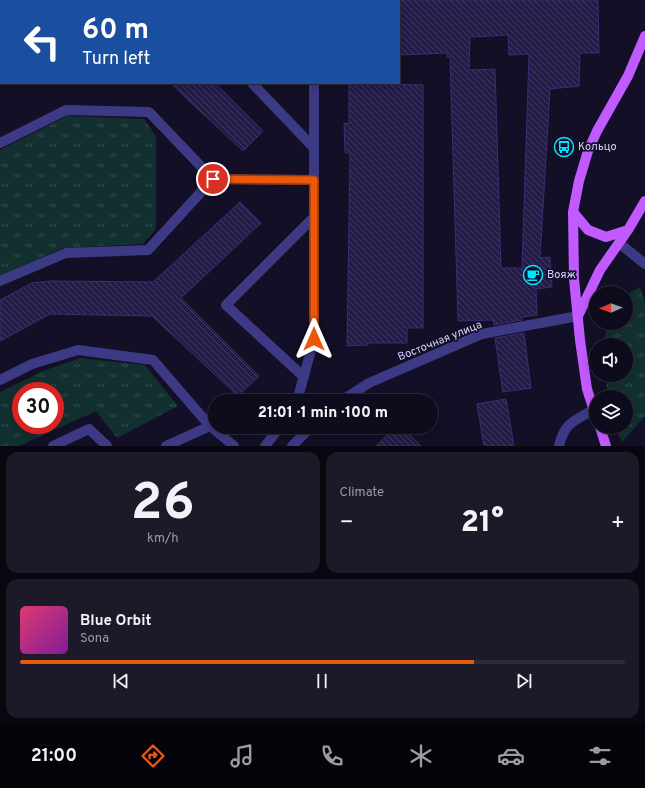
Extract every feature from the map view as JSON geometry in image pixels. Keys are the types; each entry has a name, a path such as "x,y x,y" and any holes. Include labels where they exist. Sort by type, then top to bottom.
{"main road":[{"path":"589,395 574,279 573,212 579,181 588,151 597,131 628,76 645,36"},
{"path":"578,316 600,270 628,230 645,201"},
{"path":"573,212 588,230 606,237 628,230"},
{"path":"602,434 606,446"}],"street":[{"path":"253,84 314,148"},
{"path":"299,394 314,339 314,84"},
{"path":"0,143 66,110 150,112 213,179 314,180"},
{"path":"0,281 66,252 148,250 213,179"},
{"path":"304,376 226,305 314,217"},
{"path":"619,243 645,264"},
{"name":"Восточная улица","path":"351,394 369,383 482,334 578,316"},
{"path":"0,380 32,364 78,350 153,360 208,424"},
{"path":"559,446 562,432 572,422 589,416"},
{"path":"166,446 208,427"},
{"path":"53,446 89,429 107,446"},
{"path":"220,434 234,446"},
{"path":"265,446 274,434"},
{"path":"292,446 304,434"}],"green space":[{"path":"67,116 144,119 156,136 156,229 143,244 63,248 0,276 0,150"},
{"path":"640,287 645,302 645,416 633,430 633,390 607,390 606,382 633,382 633,338 605,338 606,330 633,330 633,291"},
{"path":"80,358 145,365 178,406 117,438 96,411 64,426 64,382 20,382 43,371"},
{"path":"12,386 12,434 45,434 19,446 0,446 0,392"},
{"path":"619,434 629,434 622,442"}],"building":[{"path":"400,0 598,0 599,53 580,53 579,86 550,89 540,258 550,257 552,287 536,289 537,315 522,317 522,320 494,325 493,320 458,321 450,57 447,57 447,53 400,55","holes":["508,35 509,55 529,54 522,268 501,268 495,69 469,70 470,37"]},
{"path":"171,84 216,84 263,131 243,151"},
{"path":"349,84 423,85 423,328 407,328 407,343 368,343 368,345 347,346 350,154 345,152 344,123 349,124"},
{"path":"240,202 261,223 181,298 259,376 240,394 236,394 152,316 50,314 0,341 0,300 32,283 51,281 153,282"},
{"path":"524,333 531,388 503,392 495,338"},
{"path":"506,399 514,446 484,446 477,404"},
{"path":"389,434 409,434 421,446 376,446"}],"place":[{"name":"Кольцо","path":"564,147"},
{"name":"Вояж","path":"533,275"}],"route":[{"path":"213,179 314,180 314,339"}]}
